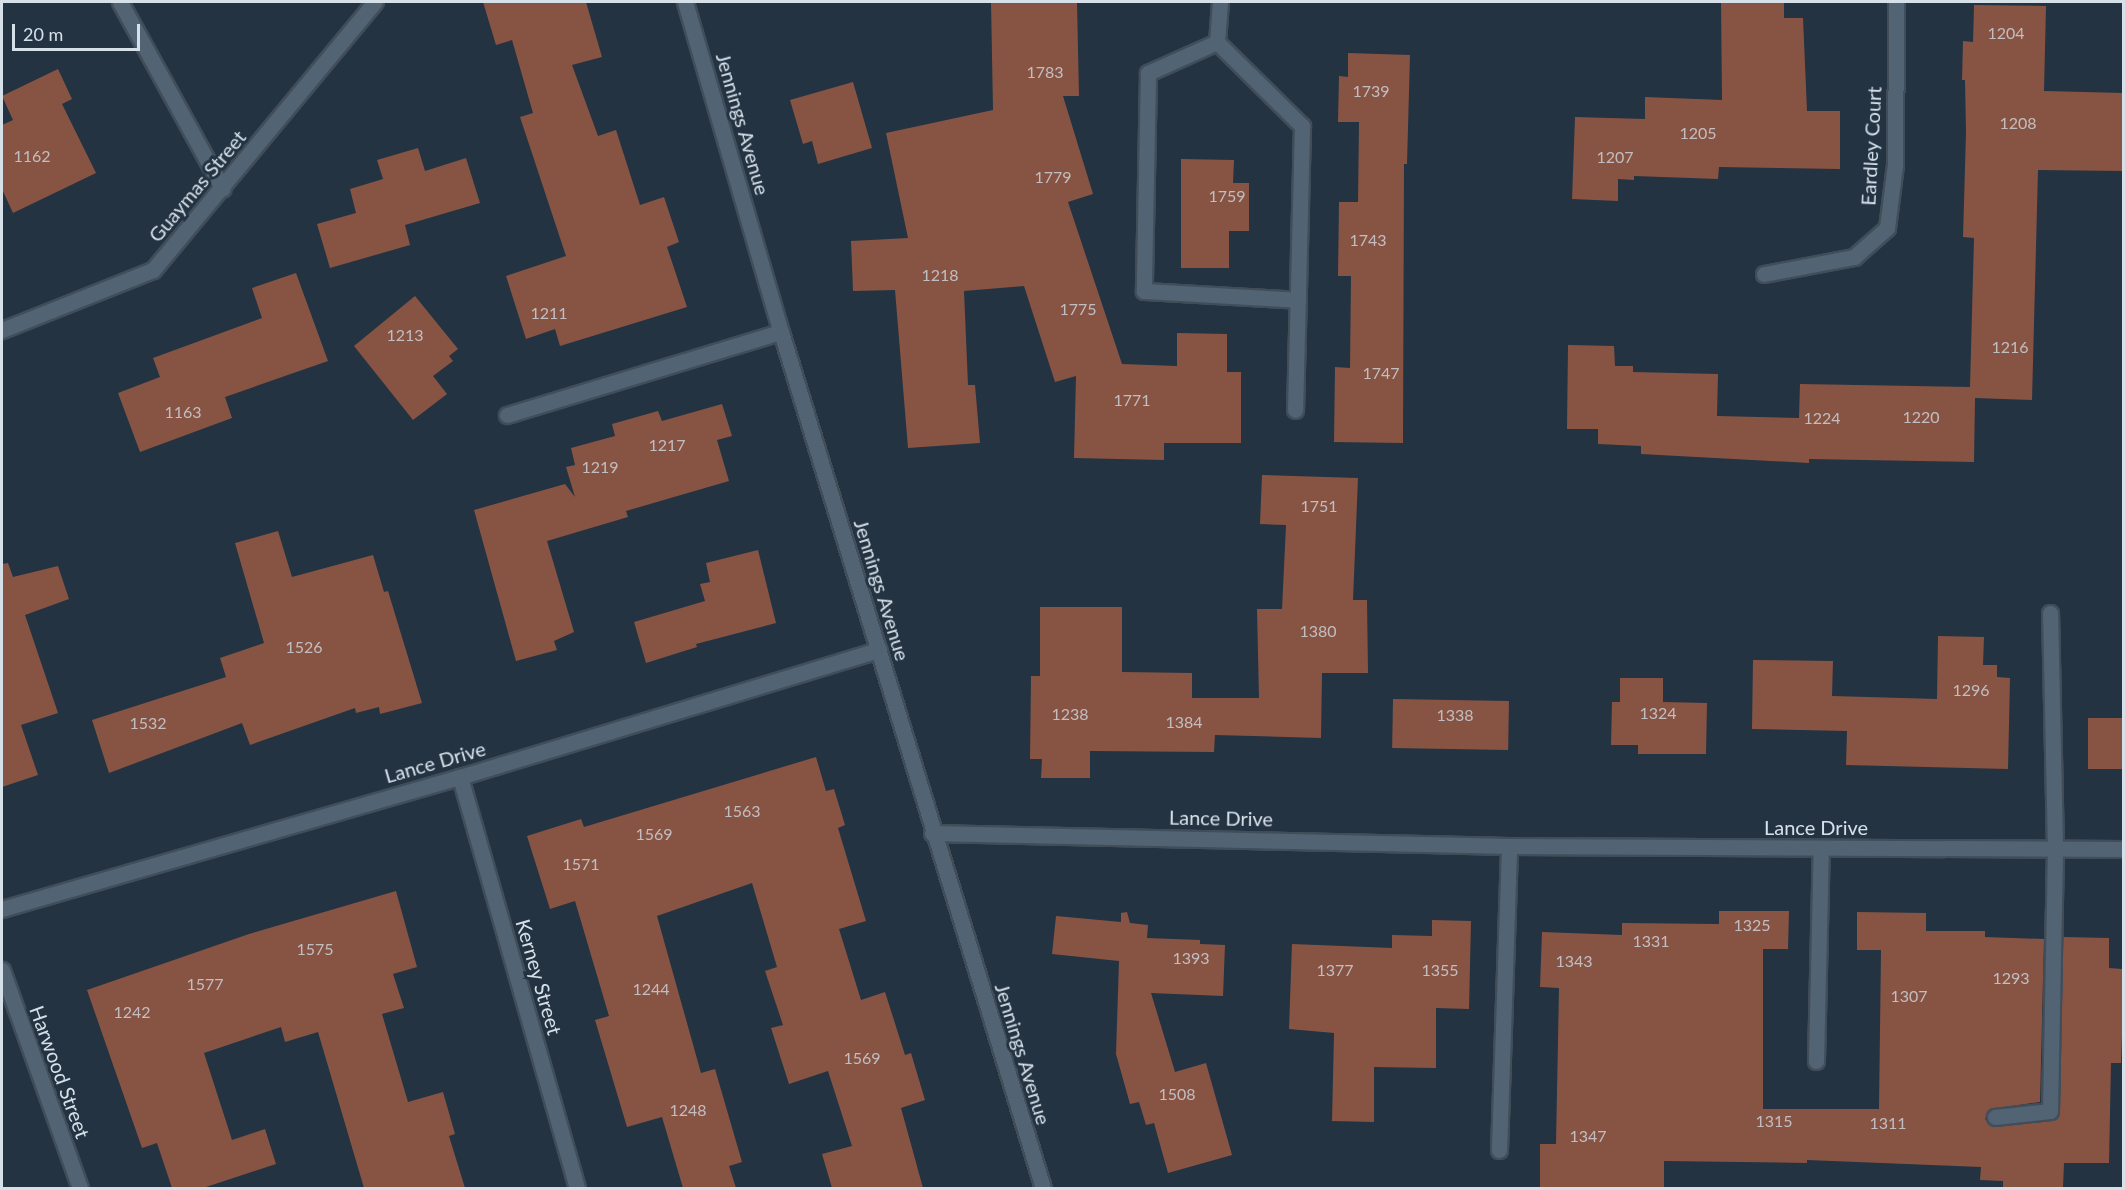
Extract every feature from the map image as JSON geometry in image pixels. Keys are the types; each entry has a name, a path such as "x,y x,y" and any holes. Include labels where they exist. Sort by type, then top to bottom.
{"street":[{"path":"120,2 223,189"},
{"name":"Guaymas Street","path":"2,330 153,270 223,189 375,2"},
{"name":"Jennings Avenue","path":"686,2 781,332 879,650 932,833 1043,1188"},
{"path":"1220,2 1217,42 1302,126 1295,410"},
{"name":"Eardley Court","path":"1764,274 1854,257 1887,228 1895,165 1896,2"},
{"path":"1217,42 1148,73 1144,291 1298,300"},
{"path":"507,415 781,332"},
{"path":"1995,1117 2050,1111 2055,849 2050,613"},
{"name":"Lance Drive","path":"2,909 460,777 879,650"},
{"name":"Kerney Street","path":"460,777 578,1188"},
{"name":"Lance Drive","path":"932,833 1509,846 2124,849"},
{"path":"1499,1150 1509,846"},
{"path":"1816,1061 1821,848"},
{"name":"Harwood Street","path":"2,970 80,1188"}],"building":[{"path":"483,2 586,2 602,57 572,65 598,136 616,130 640,205 664,197 679,242 667,247 687,307 560,346 555,329 526,339 506,276 566,256 520,117 533,113 512,40 496,45"},
{"path":"991,2 1077,2 1079,96 1063,96 1093,194 1068,202 1122,364 1177,366 1177,333 1227,334 1227,372 1241,372 1241,443 1164,443 1164,460 1074,458 1076,376 1055,382 1024,286 964,291 968,385 975,385 980,443 908,448 895,290 853,291 851,241 908,238 886,133 993,110"},
{"path":"1721,2 1784,2 1784,18 1803,18 1807,111 1840,111 1840,169 1719,167 1718,179 1634,176 1634,180 1618,179 1618,201 1572,199 1575,117 1645,119 1645,97 1722,100"},
{"path":"1974,5 2046,6 2044,91 2124,93 2124,171 2038,170 2032,400 1975,398 1974,462 1809,459 1809,463 1641,454 1641,446 1598,444 1598,429 1567,429 1568,345 1614,346 1615,366 1633,366 1633,372 1718,374 1717,416 1799,418 1800,384 1970,387 1974,238 1963,237 1966,132 1965,80 1962,80 1963,41 1973,42"},
{"path":"1348,53 1410,55 1407,164 1404,164 1403,443 1334,442 1335,367 1350,368 1351,276 1338,276 1339,202 1358,202 1359,122 1338,122 1339,76 1348,77"},
{"path":"58,69 72,99 62,104 96,173 13,213 2,189 2,125 13,120 2,96"},
{"path":"853,82 872,148 818,164 812,141 803,144 790,100"},
{"path":"418,148 425,171 466,158 480,203 405,225 410,245 330,268 317,224 356,213 350,189 383,179 377,160"},
{"path":"1181,159 1234,160 1233,183 1249,183 1249,231 1229,231 1229,268 1181,268"},
{"path":"296,273 328,361 225,397 232,418 140,452 118,393 160,377 153,358 262,318 252,288"},
{"path":"415,296 458,349 449,356 453,361 433,376 447,394 413,420 354,346"},
{"path":"722,404 732,436 717,440 729,481 626,511 628,517 547,541 574,632 554,641 557,650 516,661 474,510 565,484 575,497 566,467 575,465 571,448 615,436 612,424 658,411 662,421"},
{"path":"1262,475 1358,478 1353,600 1367,600 1368,673 1322,673 1321,738 1215,735 1214,752 1090,751 1090,778 1041,778 1042,759 1030,759 1031,676 1040,676 1040,607 1122,607 1122,672 1192,673 1192,698 1259,698 1257,609 1282,609 1286,525 1260,524"},
{"path":"278,531 292,577 373,555 384,592 388,591 422,703 380,714 379,707 356,713 355,708 250,745 242,723 109,773 92,720 226,677 220,658 264,643 235,543"},
{"path":"758,550 776,623 696,644 697,647 646,663 634,622 705,601 700,584 710,582 706,563"},
{"path":"8,563 13,577 58,566 69,599 25,615 58,713 21,725 38,775 2,787 2,564"},
{"path":"1938,636 1984,637 1983,665 1997,665 1997,677 2010,678 2008,769 1846,765 1847,731 1752,729 1753,660 1833,661 1832,696 1937,699"},
{"path":"1620,678 1663,678 1663,702 1707,703 1706,754 1638,754 1638,745 1611,745 1612,702 1620,702"},
{"path":"1393,699 1509,701 1508,750 1392,748"},
{"path":"2088,718 2124,718 2124,769 2088,769"},
{"path":"816,757 826,791 834,789 845,825 838,828 866,921 839,929 861,1000 885,992 905,1055 911,1053 925,1100 901,1108 923,1188 832,1188 822,1154 852,1146 828,1071 789,1084 771,1028 783,1025 765,971 777,967 752,883 657,916 701,1073 715,1069 742,1162 729,1166 736,1188 683,1188 662,1117 627,1127 595,1020 609,1016 575,901 550,909 527,836 581,819 584,827"},
{"path":"396,891 417,967 393,974 404,1008 382,1014 408,1102 443,1092 455,1134 449,1136 465,1188 364,1188 318,1032 285,1042 281,1027 204,1053 232,1140 265,1129 276,1164 203,1188 172,1188 157,1143 142,1148 87,990 249,934"},
{"path":"1719,911 1789,911 1788,949 1763,949 1763,1109 1879,1109 1881,950 1857,950 1857,912 1926,913 1926,931 1985,931 1985,937 2044,939 2040,1102 1990,1109 1985,1119 1995,1127 2051,1121 2058,1116 2063,937 2109,938 2109,968 2122,969 2124,983 2121,1063 2111,1063 2109,1163 2064,1163 2063,1187 2003,1188 2003,1181 1980,1180 1981,1167 1807,1160 1807,1163 1664,1161 1664,1188 1540,1188 1540,1144 1556,1144 1559,988 1540,987 1542,932 1622,935 1622,923 1719,924"},
{"path":"1127,912 1130,923 1148,925 1147,938 1200,940 1200,944 1225,945 1223,996 1151,993 1175,1072 1206,1063 1232,1155 1168,1173 1154,1123 1146,1125 1139,1102 1130,1104 1116,1054 1119,961 1052,954 1056,916 1121,922 1121,913"},
{"path":"1432,920 1471,921 1469,1009 1436,1008 1436,1068 1374,1067 1374,1122 1332,1121 1334,1033 1289,1029 1292,944 1392,948 1392,935 1432,936"}]}
